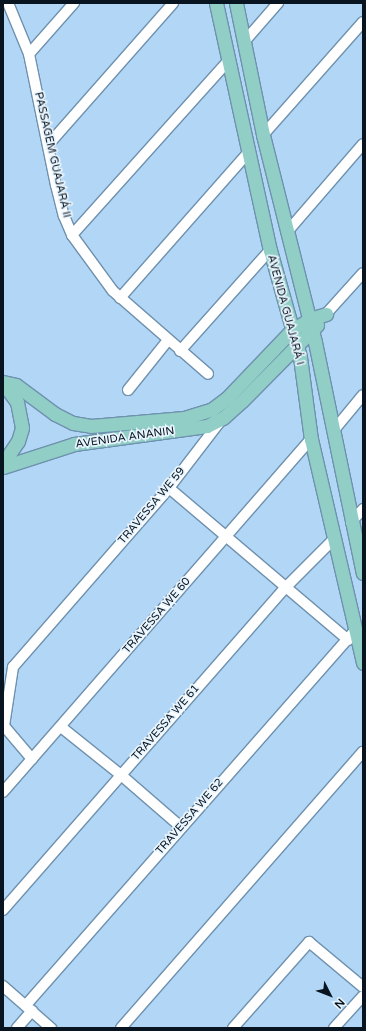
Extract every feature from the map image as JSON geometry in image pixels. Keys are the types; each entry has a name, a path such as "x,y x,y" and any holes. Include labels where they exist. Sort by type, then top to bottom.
{"main road":[{"name":"AVENIDA GUAJARÁ I","path":"216,3 270,250 296,344 311,439 352,636 363,663"},
{"name":"AVENIDA GUAJARÁ I","path":"236,3 263,135 286,232 311,325 334,430 350,522 363,573"},
{"name":"AVENIDA ANANIN","path":"3,383 16,385 51,411 73,423 98,426 184,418 211,410 226,398 292,330 311,325 326,314"},
{"name":"TRAVESSA WE 59","path":"223,418 296,344 311,325"},
{"path":"3,383 17,402 22,428 18,441 3,463"},
{"name":"AVENIDA ANANIN","path":"3,468 74,444 189,430 207,426 223,418"}],"street":[{"name":"PASSAGEM GUAJARÁ II","path":"8,3 29,54 64,216 72,235 120,298 208,374"},
{"path":"29,54 74,3"},
{"path":"48,145 173,3"},
{"path":"244,42 278,3"},
{"path":"263,135 363,22"},
{"path":"72,235 228,61"},
{"path":"286,232 363,144"},
{"path":"120,298 248,153"},
{"path":"180,351 270,250"},
{"path":"326,314 361,280"},
{"path":"128,390 168,340"},
{"path":"334,430 363,395"},
{"name":"TRAVESSA WE 59","path":"32,759 4,726 13,667 169,488 223,418"},
{"name":"TRAVESSA WE 60","path":"3,792 311,439"},
{"path":"169,488 286,587 352,636"},
{"path":"350,522 363,509"},
{"name":"TRAVESSA WE 61","path":"3,910 286,587 333,540"},
{"name":"TRAVESSA WE 62","path":"17,1028 29,1008 181,827 352,636"},
{"path":"61,727 121,775 181,827"},
{"path":"121,1028 363,752"},
{"path":"233,1028 309,942 363,987"},
{"path":"3,986 51,1028"},
{"path":"334,1028 363,996"}]}
